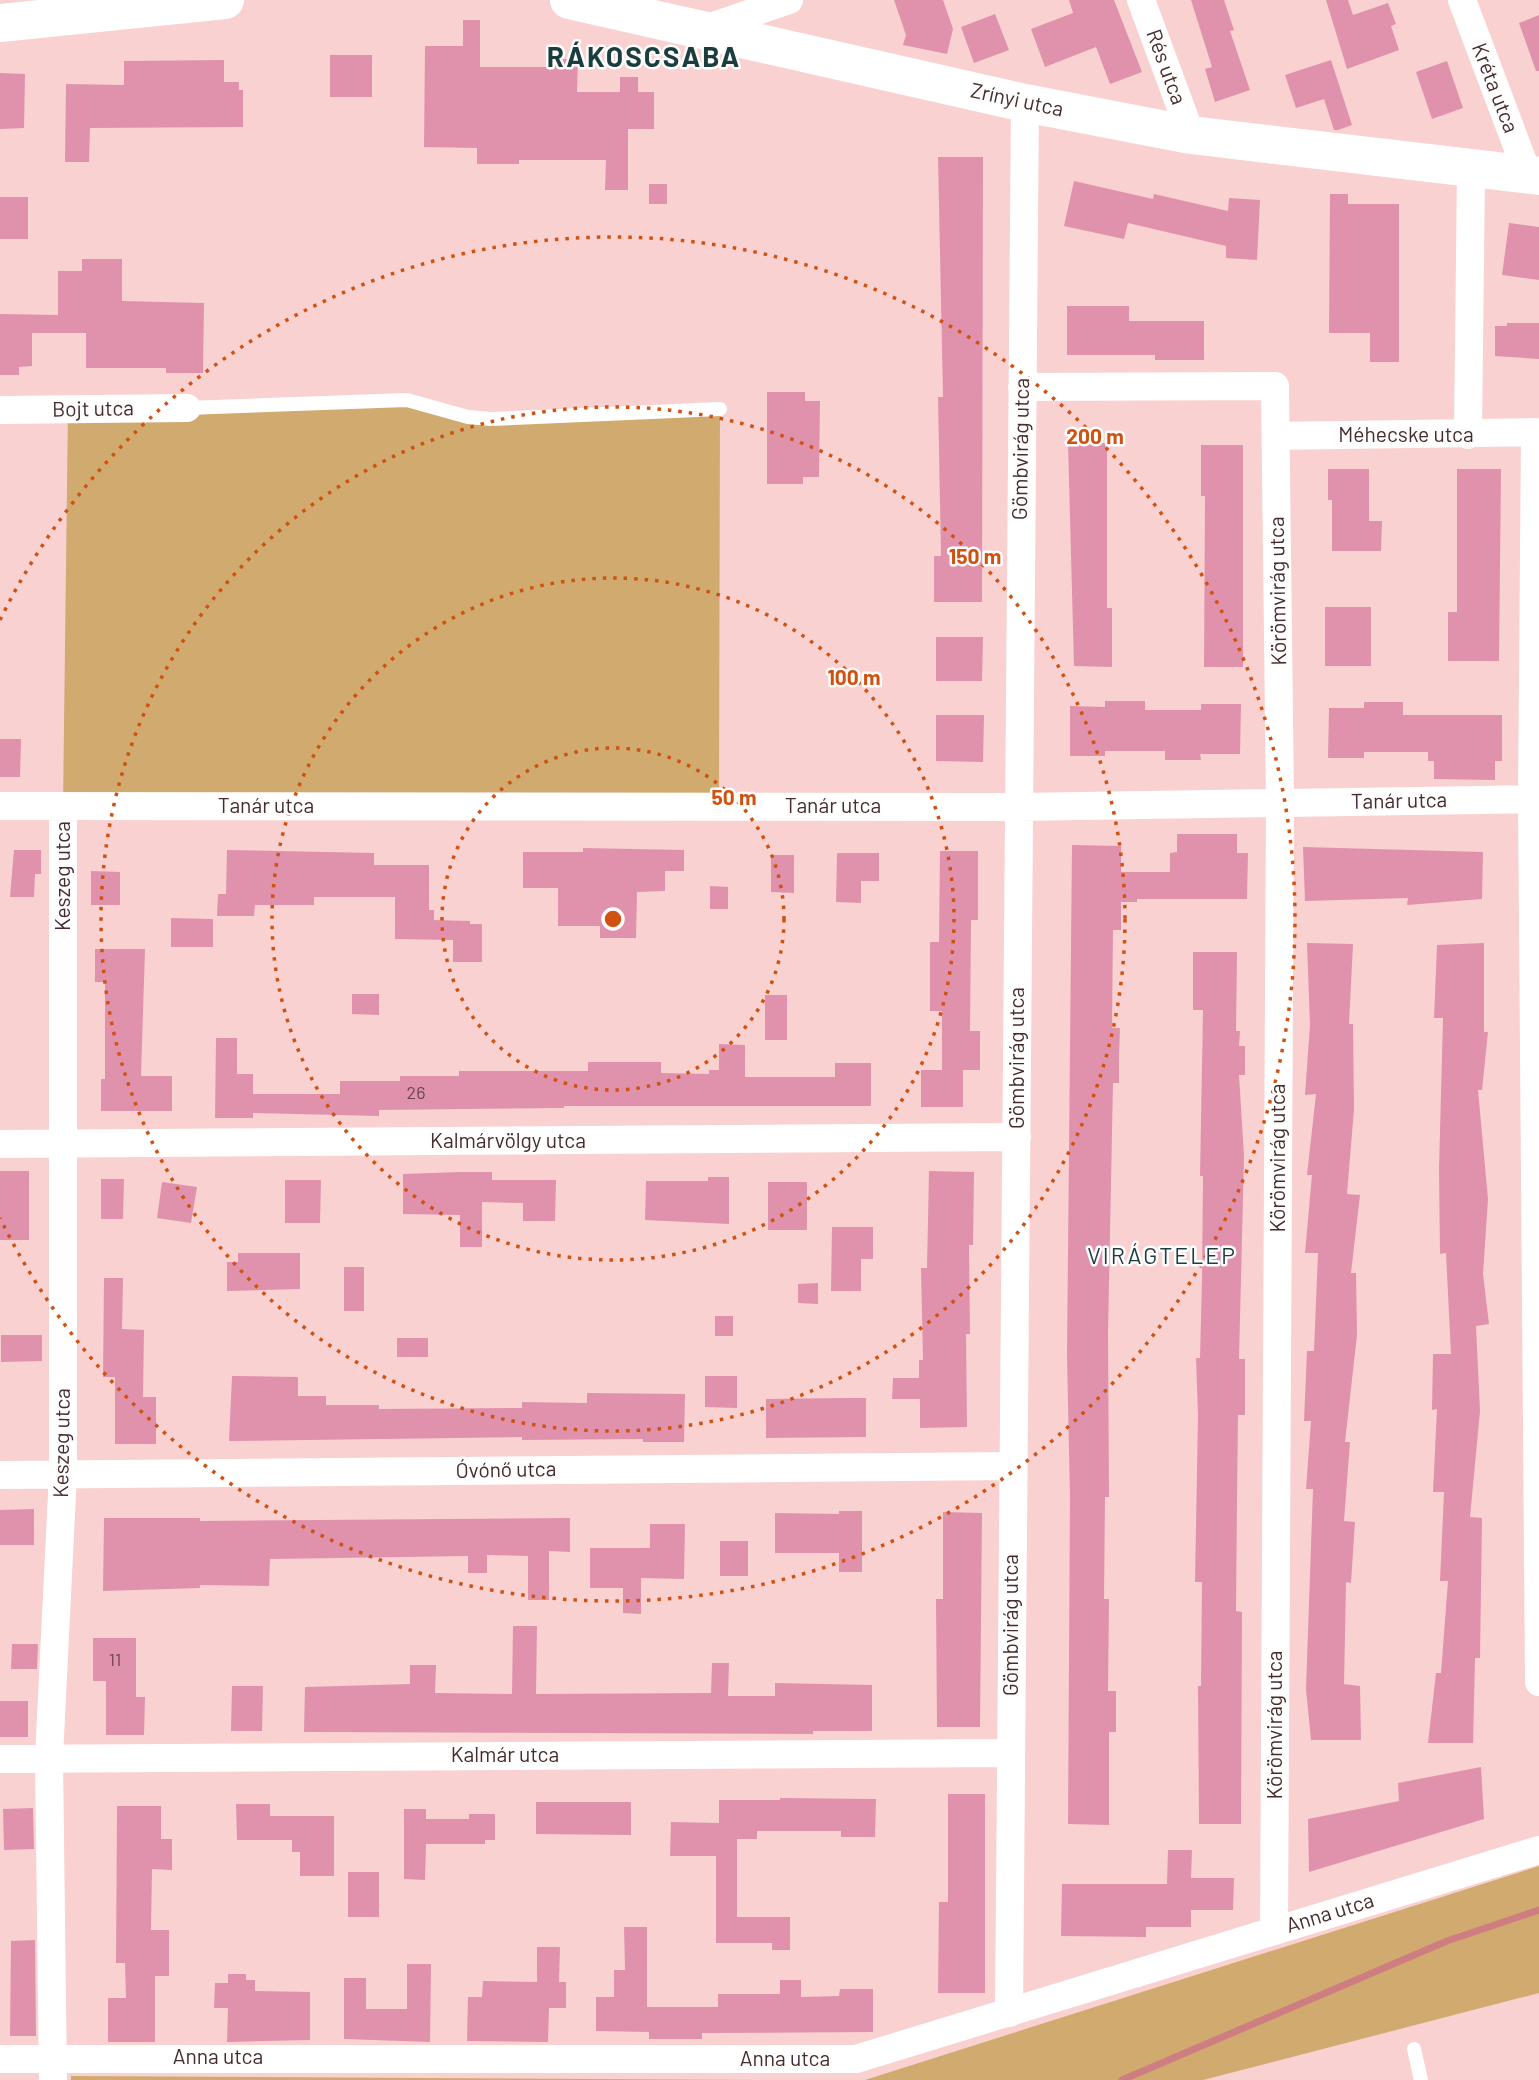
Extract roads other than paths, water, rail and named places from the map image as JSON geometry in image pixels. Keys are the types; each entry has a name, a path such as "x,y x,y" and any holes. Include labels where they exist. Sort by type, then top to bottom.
{"main road":[{"path":"0,23 225,0"},
{"name":"Zrínyi utca","path":"569,0 1025,103 1191,135 1534,176"}],"street":[{"path":"702,30 789,0"},
{"name":"Rés utca","path":"1141,0 1191,135"},
{"name":"Kréta utca","path":"1462,0 1534,176"},
{"name":"Gömbvirág utca","path":"1009,2013 1025,103"},
{"path":"1468,435 1471,169"},
{"name":"Körömvirág utca","path":"1022,387 1275,386 1280,802 1274,1930"},
{"name":"Bojt utca","path":"0,411 187,408"},
{"name":"Méhecske utca","path":"1276,436 1535,432 1536,703"},
{"path":"1536,703 1539,1682"},
{"name":"Tanár utca","path":"0,806 1018,807 1535,799"},
{"name":"Keszeg utca","path":"53,2068 49,1757 63,1475 63,806"},
{"name":"Kalmárvölgy utca","path":"0,1144 1017,1137"},
{"name":"Óvónő utca","path":"0,1475 1012,1466"},
{"name":"Kalmár utca","path":"0,1759 1010,1753"},
{"name":"Anna utca","path":"0,2059 53,2068 856,2059 1539,1850"}],"lane":[{"path":"187,408 407,400 468,417 491,419 720,409"},
{"path":"1414,2049 1421,2080"}],"waterway":[{"path":"1122,2080 1447,1941 1539,1910"}],"district":[{"name":"RÁKOSCSABA","path":"644,57"},
{"name":"VIRÁGTELEP","path":"1162,1256"}]}
